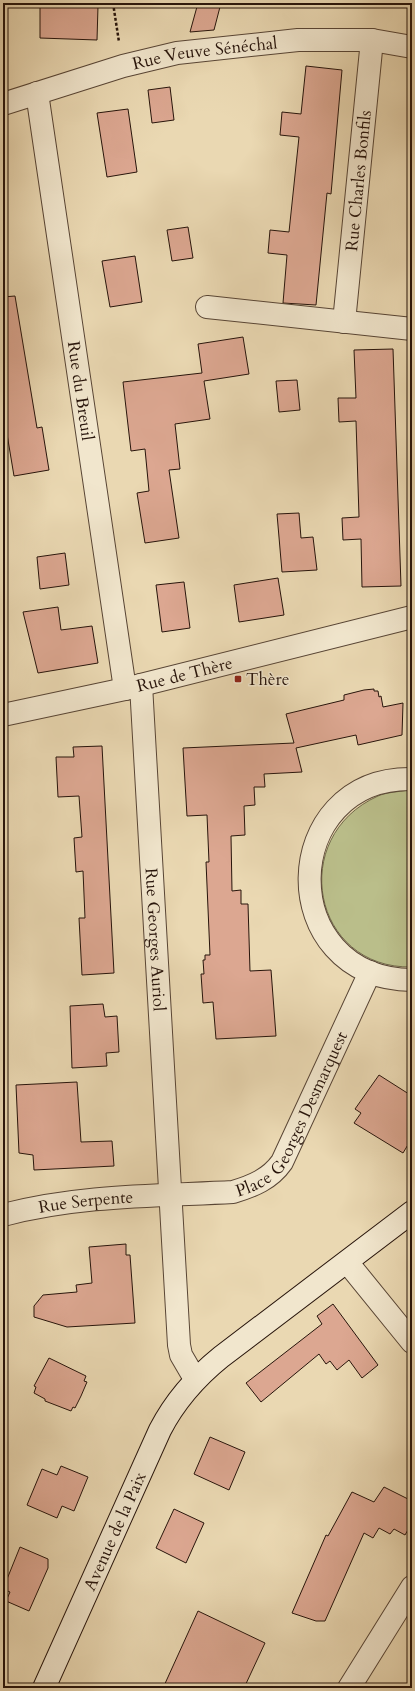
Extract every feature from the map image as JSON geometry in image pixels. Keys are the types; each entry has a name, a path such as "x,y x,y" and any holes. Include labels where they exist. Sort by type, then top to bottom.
{"street":[{"name":"Rue Veuve Sénéchal","path":"3,104 123,66 177,53 298,40 372,40 412,47"},
{"name":"Rue Charles Bonfils","path":"344,322 372,40"},
{"name":"Rue du Breuil","path":"37,93 133,687"},
{"path":"207,307 412,329"},
{"name":"Rue de Thère","path":"3,715 133,687 412,617"},
{"name":"Rue Georges Auriol","path":"133,687 170,1195"},
{"path":"412,779 387,781 372,786 345,802 324,825 312,854 309,870 311,902 323,931 343,955 370,972 384,977 412,980"},
{"name":"Place Georges Desmarquest","path":"170,1195 233,1192 257,1184 275,1171 282,1162 370,972"},
{"path":"170,1195 179,1345 183,1359 195,1380"},
{"name":"Rue Serpente","path":"3,1215 38,1206 76,1201 170,1195"},
{"name":"Avenue de la Paix","path":"44,1688 160,1430 175,1403 195,1380 221,1356 412,1212"},
{"path":"347,1262 412,1342"},
{"path":"349,1688 412,1587"}],"path":[{"path":"113,3 123,66"}],"green space":[{"path":"408,790 412,791 412,967 378,962 352,947 333,925 323,898 322,869 331,840 349,815 378,796"}],"building":[{"path":"198,3 221,3 214,30 190,32"},
{"path":"40,5 98,6 97,40 40,38"},
{"path":"306,66 342,70 331,194 327,193 316,305 283,303 287,255 268,253 270,230 289,232 299,137 280,135 282,112 301,114"},
{"path":"170,87 174,120 152,123 148,90"},
{"path":"128,109 137,172 107,177 97,113"},
{"path":"188,227 193,258 172,261 167,230"},
{"path":"135,256 142,302 110,307 102,261"},
{"path":"15,296 37,428 42,427 49,470 14,476 3,410 3,297"},
{"path":"243,337 249,374 204,381 210,419 175,424 180,469 169,470 179,538 145,543 137,493 149,491 145,449 131,451 123,382 202,373 198,344"},
{"path":"393,349 401,586 362,587 361,539 343,540 342,518 359,517 356,421 339,422 338,398 356,398 354,350"},
{"path":"297,380 300,410 279,412 276,381"},
{"path":"299,513 301,538 313,537 317,570 282,572 277,514"},
{"path":"65,553 69,585 40,589 37,557"},
{"path":"278,578 284,615 239,622 234,585"},
{"path":"184,582 190,628 162,632 156,585"},
{"path":"58,607 61,630 92,626 98,663 38,673 23,612"},
{"path":"374,689 374,691 378,691 379,697 381,696 383,707 403,703 402,735 358,745 356,735 296,748 302,772 264,774 265,787 254,787 255,805 244,806 245,835 231,836 232,891 241,890 241,904 248,904 250,971 271,970 276,1036 216,1039 213,1002 203,1003 201,974 204,974 203,960 205,960 205,955 210,955 206,862 209,862 207,815 187,816 183,748 294,743 286,714 344,700 344,695"},
{"path":"102,746 114,973 82,975 79,918 85,918 83,871 76,872 74,838 82,837 79,796 58,797 56,757 74,757 73,747"},
{"path":"103,1004 105,1017 117,1016 119,1052 106,1053 107,1066 72,1068 70,1006"},
{"path":"379,1075 412,1096 412,1138 403,1153 354,1123 361,1113 355,1109"},
{"path":"77,1082 81,1142 112,1141 114,1166 34,1170 33,1155 19,1153 16,1085"},
{"path":"126,1244 126,1255 130,1255 135,1323 67,1327 34,1317 34,1306 43,1295 77,1292 76,1285 92,1283 89,1247"},
{"path":"333,1304 378,1365 362,1378 349,1360 337,1370 330,1361 326,1364 319,1354 261,1402 246,1383 322,1324 317,1316"},
{"path":"49,1358 86,1376 84,1381 87,1382 81,1396 75,1408 73,1407 71,1411 45,1401 45,1399 34,1393 36,1387 34,1386"},
{"path":"210,1437 245,1452 229,1490 194,1474"},
{"path":"61,1466 88,1477 74,1511 62,1506 57,1518 27,1505 42,1469 57,1475"},
{"path":"384,1487 412,1501 412,1523 405,1535 394,1529 390,1534 379,1528 373,1538 364,1533 325,1621 316,1621 292,1613 326,1535 328,1536 352,1492 374,1502"},
{"path":"174,1509 204,1523 186,1563 156,1548"},
{"path":"20,1547 48,1559 48,1568 29,1611 6,1601 10,1592 3,1589"},
{"path":"198,1611 265,1643 244,1688 163,1688"}],"place":[{"name":"Thère","path":"238,679"}]}
